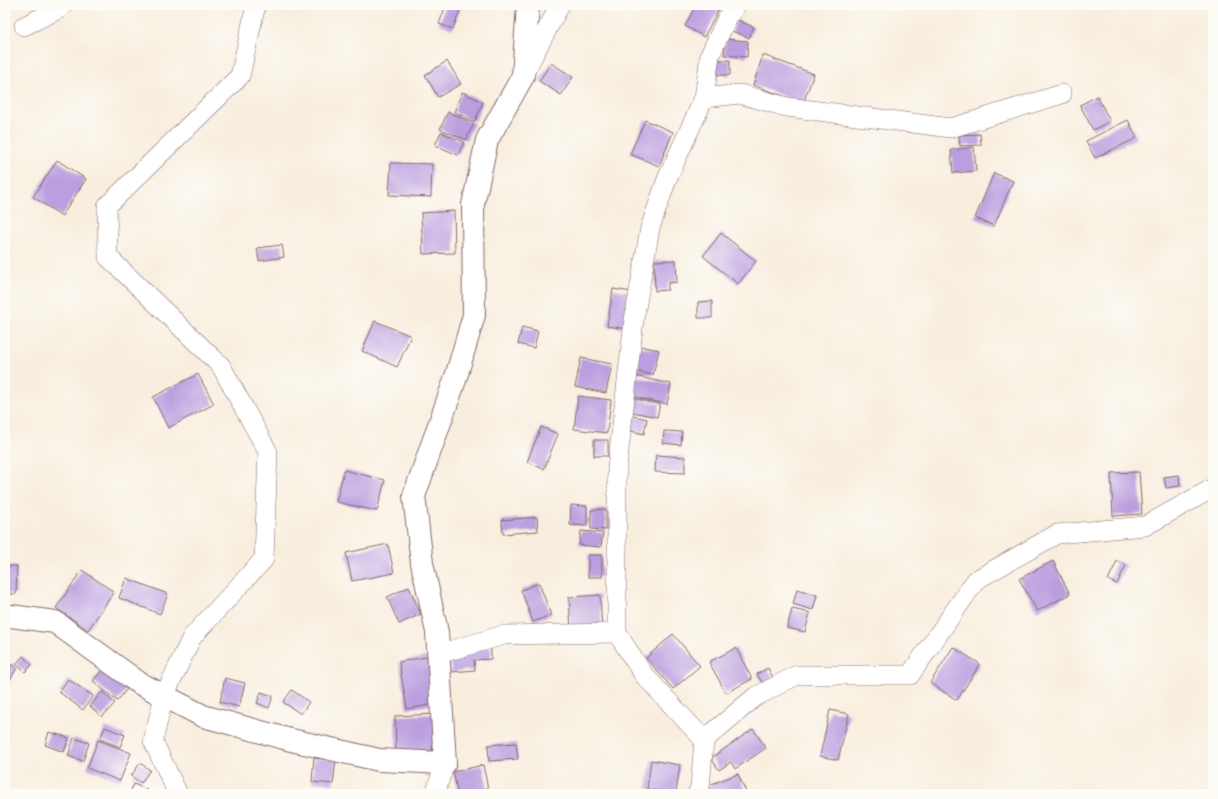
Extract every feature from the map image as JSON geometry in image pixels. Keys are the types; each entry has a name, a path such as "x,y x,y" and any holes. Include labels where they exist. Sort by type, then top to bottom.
{"street":[{"path":"24,26 59,9 63,5"},
{"path":"178,794 153,741 164,696 192,637 264,559 268,452 221,366 108,257 107,206 240,76 256,5"},
{"path":"522,76 528,5"},
{"path":"435,794 445,763 437,632 422,563 414,496 456,377 474,315 473,205 487,140 560,5"},
{"path":"704,740 643,674 617,634 617,468 634,320 650,228 667,179 704,98 710,55 727,18 736,5"},
{"path":"704,98 740,94 787,107 951,128 1062,94"},
{"path":"697,794 700,788 704,740 756,697 797,675 910,675 976,580 1057,534 1145,526 1213,488"},
{"path":"5,616 55,622 139,683 203,716 287,740 379,760 445,763"},
{"path":"438,654 504,635 617,634"}],"building":[{"path":"446,5 462,5 453,29 439,24"},
{"path":"696,5 721,5 704,37 685,26"},
{"path":"737,20 754,27 749,38 732,31"},
{"path":"726,39 748,41 747,57 724,55"},
{"path":"763,55 814,74 803,103 753,85"},
{"path":"714,60 730,60 730,75 715,75"},
{"path":"447,61 461,84 438,97 425,75"},
{"path":"551,63 573,77 561,95 539,81"},
{"path":"462,92 483,102 475,121 454,112"},
{"path":"1097,96 1110,121 1093,130 1080,105"},
{"path":"448,112 474,123 466,140 440,129"},
{"path":"645,120 673,132 659,166 630,154"},
{"path":"1128,120 1137,138 1095,158 1086,141"},
{"path":"441,132 464,142 458,155 435,145"},
{"path":"980,134 981,145 960,146 959,135"},
{"path":"974,147 976,171 953,173 951,150"},
{"path":"57,160 86,179 62,216 33,197"},
{"path":"391,163 432,164 431,197 389,195"},
{"path":"994,173 1013,181 994,226 975,218"},
{"path":"454,211 455,253 423,254 421,213"},
{"path":"721,233 756,261 738,284 703,256"},
{"path":"282,245 284,257 259,261 257,248"},
{"path":"676,260 677,282 668,283 668,290 655,291 654,261"},
{"path":"613,289 633,292 627,329 607,326"},
{"path":"712,301 712,318 698,318 698,302"},
{"path":"375,321 411,336 397,367 362,351"},
{"path":"522,327 538,331 534,348 518,344"},
{"path":"639,346 659,350 653,375 634,371"},
{"path":"581,358 612,364 606,393 575,387"},
{"path":"198,374 214,404 168,428 153,397"},
{"path":"634,376 671,384 667,404 630,396"},
{"path":"578,396 611,400 607,433 574,429"},
{"path":"631,398 660,404 657,417 628,411"},
{"path":"629,415 647,419 644,434 626,430"},
{"path":"541,427 558,434 544,469 527,462"},
{"path":"664,431 682,432 681,445 663,443"},
{"path":"594,440 608,440 608,456 594,456"},
{"path":"656,455 685,457 685,473 655,472"},
{"path":"344,470 385,480 377,511 336,502"},
{"path":"1139,472 1142,514 1113,516 1111,473"},
{"path":"1179,475 1180,486 1166,488 1164,477"},
{"path":"571,505 587,506 587,526 570,525"},
{"path":"606,509 606,530 591,529 591,510"},
{"path":"537,517 538,531 503,534 502,520"},
{"path":"581,531 603,533 601,547 579,545"},
{"path":"388,544 394,573 352,581 346,553"},
{"path":"588,555 602,555 602,577 588,577"},
{"path":"1053,561 1070,594 1037,611 1019,579"},
{"path":"1117,561 1126,565 1117,584 1108,580"},
{"path":"5,566 17,566 16,594 5,594"},
{"path":"82,570 114,592 88,630 56,608"},
{"path":"126,578 168,594 160,614 119,598"},
{"path":"539,583 551,615 533,622 521,590"},
{"path":"409,587 421,614 399,624 387,597"},
{"path":"797,589 817,595 813,610 793,604"},
{"path":"600,595 602,629 571,631 569,597"},
{"path":"792,609 810,613 805,632 787,628"},
{"path":"673,634 700,666 673,689 646,658"},
{"path":"491,647 491,659 474,660 475,670 451,672 450,658 467,656 466,649"},
{"path":"953,647 980,664 957,700 930,683"},
{"path":"736,648 752,679 726,693 709,662"},
{"path":"23,656 32,665 25,672 16,664"},
{"path":"431,656 440,703 407,709 399,662"},
{"path":"5,661 17,668 8,683 5,681"},
{"path":"104,668 128,688 117,701 93,681"},
{"path":"768,668 774,680 764,686 757,674"},
{"path":"225,678 245,683 239,707 220,702"},
{"path":"68,679 93,696 83,710 59,692"},
{"path":"292,690 309,702 301,714 283,702"},
{"path":"102,692 115,703 102,717 90,706"},
{"path":"261,692 273,696 269,708 257,703"},
{"path":"830,710 849,714 838,760 820,756"},
{"path":"436,714 438,750 396,752 395,716"},
{"path":"105,727 125,735 120,747 100,739"},
{"path":"753,729 766,748 735,769 731,762 719,770 711,758"},
{"path":"49,732 69,738 64,752 45,745"},
{"path":"74,738 89,743 83,761 68,756"},
{"path":"98,740 131,753 120,781 87,768"},
{"path":"516,743 518,759 489,761 488,745"},
{"path":"314,758 336,760 333,784 312,782"},
{"path":"651,760 680,765 676,793 647,789"},
{"path":"140,763 150,770 141,783 131,776"},
{"path":"483,765 488,789 458,794 453,772"},
{"path":"738,774 747,794 713,794 709,785"},
{"path":"134,784 147,790 145,794 129,794"}]}
